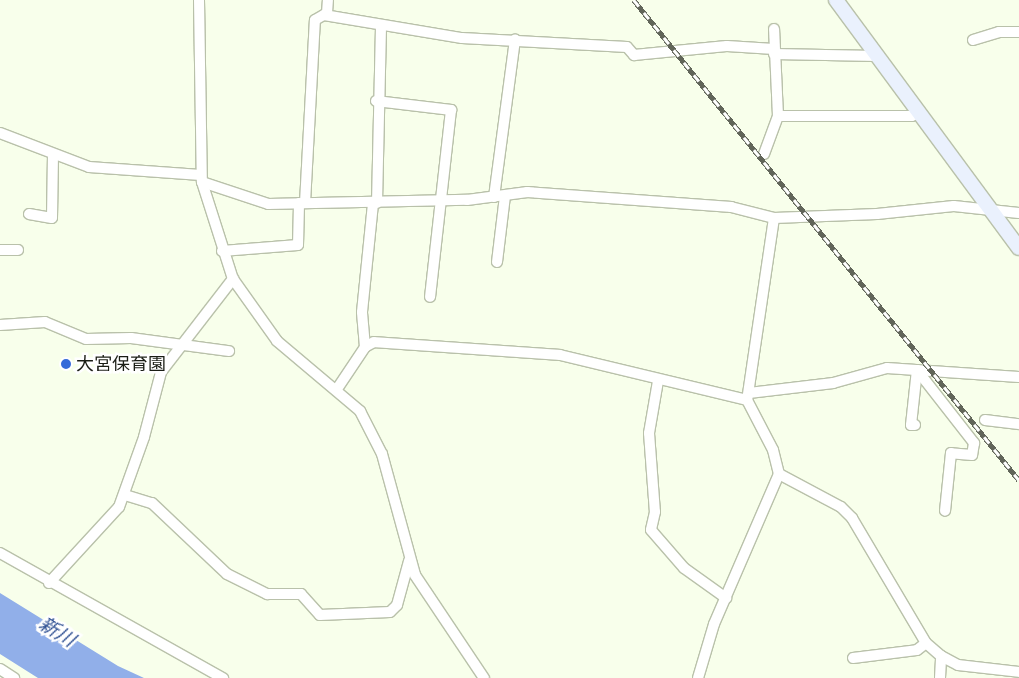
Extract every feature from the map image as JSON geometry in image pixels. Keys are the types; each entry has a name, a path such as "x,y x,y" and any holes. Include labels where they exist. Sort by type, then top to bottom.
{"street":[{"path":"199,0 202,179 222,251 233,279 277,341 337,389 360,411 382,454 409,561 484,678"},
{"path":"324,15 328,0"},
{"path":"836,0 1019,248"},
{"path":"222,251 298,245 315,20 324,15 381,28 462,38 515,39 582,48 583,44 627,47 634,55 727,46 774,51 877,56"},
{"path":"365,347 362,312 375,203 376,101 381,28"},
{"path":"764,154 778,116 774,29"},
{"path":"973,40 999,32 1019,32"},
{"path":"497,262 499,196 515,39"},
{"path":"376,101 451,110 430,297"},
{"path":"778,116 912,116 919,112"},
{"path":"0,133 53,154 110,172 202,179 249,200 302,203 375,203 499,196 527,192 606,201 626,198 731,207 774,218 878,214 954,206 1019,213"},
{"path":"30,214 52,218 53,154"},
{"path":"698,678 726,598 779,474 773,450 748,397 774,218"},
{"path":"0,250 18,250"},
{"path":"49,583 126,495 148,424 156,380 233,279"},
{"path":"0,325 45,322 86,338 131,338 229,351"},
{"path":"337,389 365,347 374,342 538,352 658,381 748,397 833,383 887,368 1019,377"},
{"path":"915,425 911,425 917,370"},
{"path":"917,370 974,443 972,455 950,453 945,511"},
{"path":"658,381 649,433 655,512 651,530 684,568 726,598"},
{"path":"985,420 1019,424"},
{"path":"779,474 841,507 852,518 926,643 941,656 958,665 1019,672"},
{"path":"126,495 152,503 228,574 267,594 301,594 320,614 390,612 397,605 409,561"},
{"path":"0,553 49,583 223,678"},
{"path":"853,658 917,650 926,643"},
{"path":"940,678 941,656"},
{"path":"0,669 14,678"}],"water":[{"name":"新川","path":"0,593 118,666 144,678 38,678 0,654"}],"railway":[{"path":"634,0 1019,480"}],"place":[{"name":"大宮保育園","path":"66,364"}]}
